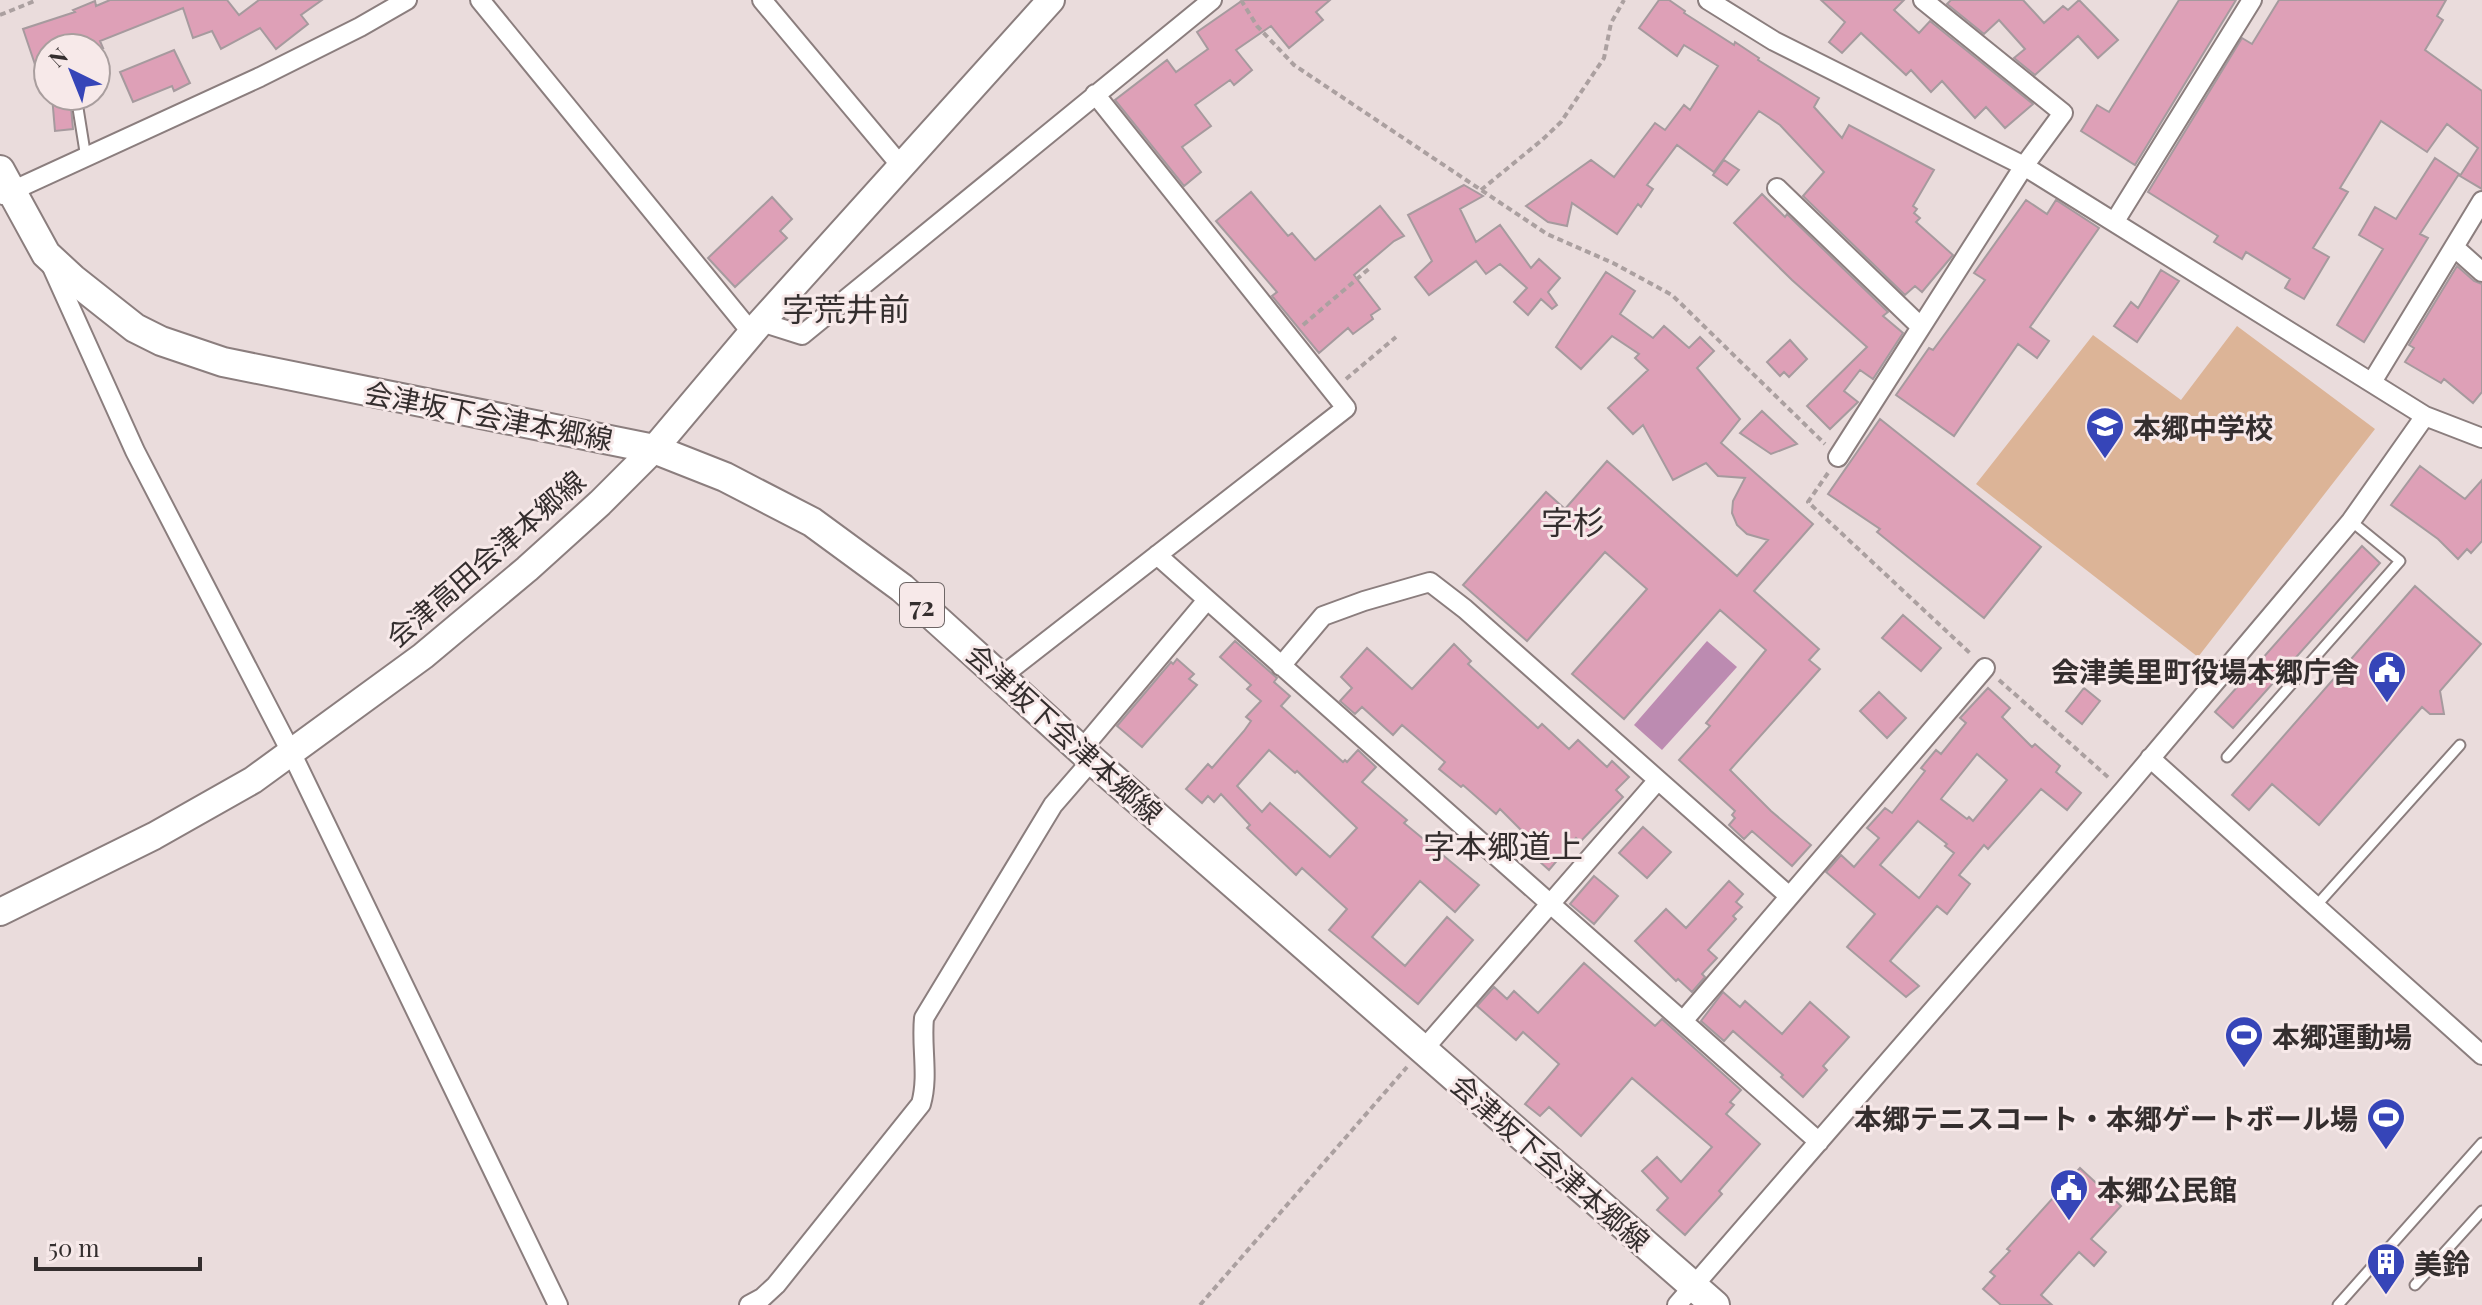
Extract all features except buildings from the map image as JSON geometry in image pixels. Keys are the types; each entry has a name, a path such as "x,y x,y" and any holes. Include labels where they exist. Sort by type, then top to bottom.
{"main road":[{"name":"会津高田会津本郷線","path":"0,912 209,807 253,780 423,656 527,569 654,449 757,328 1051,0"},
{"name":"会津坂下会津本郷線","path":"4,186 46,254 135,328 161,341 223,362 654,449 725,477 812,522 902,588 1002,676 1416,1058 1695,1299"}],"street":[{"path":"4,186 86,158 260,77 407,0"},
{"path":"480,0 757,328 802,335 1212,0"},
{"path":"762,0 902,167"},
{"path":"1708,0 1774,41 2024,166 2425,416 2482,438"},
{"path":"1838,457 2024,166 2063,113 1923,0"},
{"path":"2115,221 2252,0"},
{"path":"1002,676 1346,408 1095,94"},
{"path":"1777,188 1921,327"},
{"path":"2372,382 2482,201"},
{"path":"2454,247 2482,272"},
{"path":"46,254 135,451 291,752 558,1305"},
{"path":"1695,1299 1819,1142 2123,791 2351,521 2425,416"},
{"path":"1157,555 1819,1142"},
{"path":"1281,666 1323,616 1430,582 1465,609 1789,896"},
{"path":"749,1305 776,1285 921,1104 926,1088 922,1039 924,1018 1086,755 1207,600"},
{"path":"1683,1021 1985,668"},
{"path":"2150,758 2482,1055"},
{"path":"1416,1058 1658,780"}],"lane":[{"path":"79,112 86,158"},
{"path":"2227,757 2400,561 2351,521"},
{"path":"2316,906 2460,745"},
{"path":"2338,1305 2482,1143"},
{"path":"2415,1285 2482,1211"}],"path":[{"path":"0,15 37,0"},
{"path":"1241,0 1257,26 1294,65 1547,234 1613,263 1672,295 1838,457 1808,502 1985,668 2123,791"},
{"path":"1481,190 1561,122 1604,58 1611,23 1624,0"},
{"path":"1290,337 1371,267"},
{"path":"1332,391 1396,337"},
{"path":"1200,1305 1416,1058"}],"shaded area":[{"path":"2237,326 2375,429 2198,657 1976,484 2093,335 2181,400"},
{"path":"1707,641 1737,667 1662,750 1634,725"}],"place":[{"name":"本郷中学校","path":"2105,460"},
{"name":"会津美里町役場本郷庁舎","path":"2387,704"},
{"name":"本郷運動場","path":"2244,1069"},
{"name":"本郷テニスコート・本郷ゲートボール場","path":"2386,1151"},
{"name":"本郷公民館","path":"2069,1222"},
{"name":"美鈴","path":"2386,1296"}],"district":[{"name":"字荒井前","path":"846,307"},
{"name":"字杉","path":"1573,520"},
{"name":"字本郷道上","path":"1503,844"}]}
